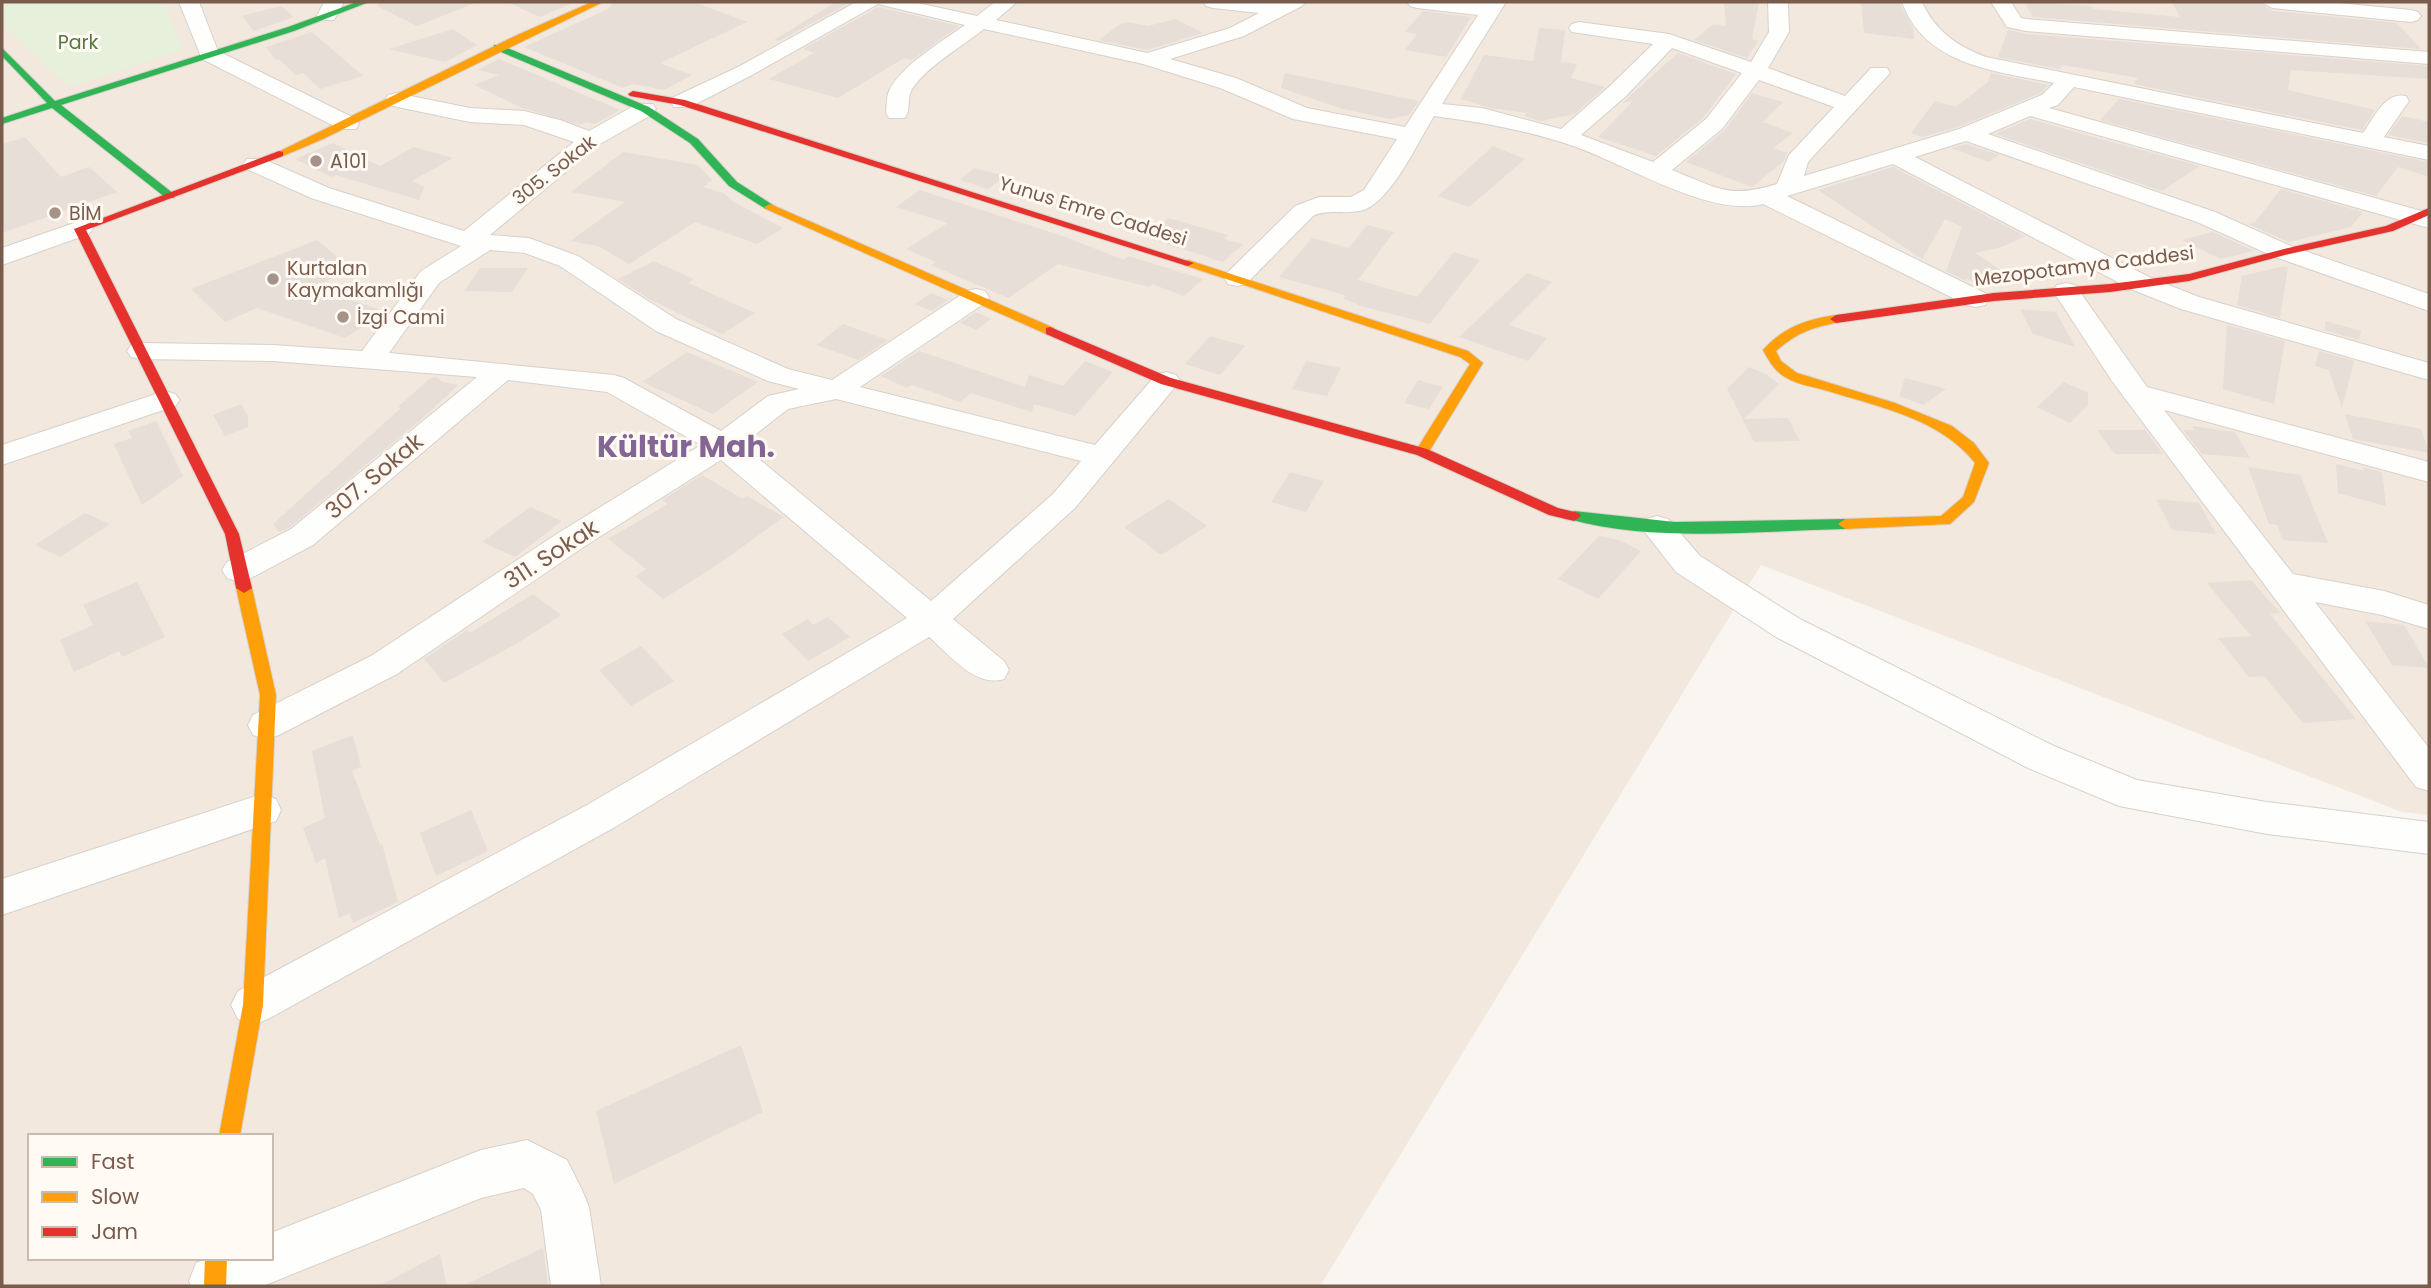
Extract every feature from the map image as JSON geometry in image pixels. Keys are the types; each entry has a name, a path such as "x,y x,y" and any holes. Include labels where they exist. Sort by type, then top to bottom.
{"street":[{"path":"189,2 209,55 348,124"},
{"path":"2,121 209,55 330,9 365,2"},
{"path":"2,257 255,164 348,124 550,20 599,2"},
{"path":"682,102 745,71 870,2"},
{"path":"887,2 1148,59 1228,83 1301,114 1410,135"},
{"path":"897,113 899,92 916,72 1007,2"},
{"path":"1213,2 1288,5"},
{"path":"1237,278 1304,211 1319,204 1357,204 1373,195 1493,6 1417,2"},
{"path":"1655,172 1714,124 1756,70 1779,32 1778,2"},
{"path":"1912,2 1917,17 1936,40 1961,55 1981,62 2429,153"},
{"path":"2001,2 2014,23 2026,25 2429,58"},
{"path":"2272,2 2411,16"},
{"path":"2396,2 2429,33"},
{"path":"1148,59 1237,32 1288,5"},
{"path":"1579,28 1610,22 1756,70 1849,105"},
{"path":"1565,137 1618,91 1669,40"},
{"path":"497,47 645,109 694,141 733,184 757,201 1166,381 1422,452 1554,512 1619,525 1657,527 1688,564 1788,628 2040,757 2133,795 2267,818 2429,838"},
{"path":"2,51 54,105 170,196"},
{"path":"1777,192 1797,160 1879,73"},
{"path":"1427,109 1482,115 1565,137 1732,200 1777,192 1968,134 2050,100 2068,81"},
{"name":"Yunus Emre Caddesi","path":"591,86 682,102 1034,216 1237,278 1465,354 1477,363 1422,452"},
{"path":"396,100 470,115 524,118 552,125 590,140"},
{"path":"2369,141 2399,101"},
{"name":"305. Sokak","path":"369,360 430,277 477,241 478,229 590,140 645,109"},
{"path":"2028,109 2424,216"},
{"path":"1968,134 2206,217 2284,251 2429,303"},
{"path":"1895,156 2142,284 2190,303 2429,372"},
{"path":"255,164 320,193 477,241 529,246 569,261 666,325 778,375 1102,457"},
{"path":"1777,192 1976,299"},
{"name":"Mezopotamya Caddesi","path":"1657,527 1945,521 1969,499 1982,463 1969,446 1947,429 1890,406 1792,376 1776,363 1769,350 1795,328 1812,322 1976,299 2142,284 2189,277 2284,251 2389,229 2424,216"},
{"path":"80,229 232,534 268,695 253,1005 229,1134"},
{"path":"2066,291 2138,394 2429,776"},
{"path":"836,390 976,297"},
{"path":"141,351 273,353 502,371 614,384 723,445 991,670"},
{"name":"307. Sokak","path":"239,570 302,537 502,371"},
{"path":"253,1005 601,816 931,620 1064,501 1166,381"},
{"name":"311. Sokak","path":"266,725 384,665 571,540 723,445 778,402 836,390"},
{"path":"2138,394 2429,472"},
{"path":"2,455 165,400"},
{"path":"2281,584 2384,603 2429,617"},
{"path":"2,897 262,810"},
{"path":"273,1253 481,1174 527,1164 550,1177 565,1207 576,1286"},
{"path":"215,1275 255,1260"}],"shaded area":[{"path":"2,2 2429,2 2429,815 2402,812 1761,565 1320,1286 2,1286"}],"green space":[{"name":"Park","path":"2,2 164,2 183,49 70,87 2,25"}],"building":[{"path":"379,2 475,3 417,26 377,6"},
{"path":"507,2 575,2 540,17"},
{"path":"613,2 694,2 747,22 660,63 692,75 664,90 633,84 623,88 524,47 608,9"},
{"path":"836,2 851,2 779,41 774,40"},
{"path":"1724,2 1759,2 1752,39 1758,41 1747,58 1694,40 1712,25 1726,26"},
{"path":"1861,2 1899,2 1913,28 1914,39 1864,33"},
{"path":"2024,2 2091,6 2093,9 2180,17 2172,2 2260,2 2272,11 2397,23 2421,49 2033,17"},
{"path":"281,6 294,17 254,31 242,16"},
{"path":"878,7 959,26 912,60 904,58 838,98 769,79 814,53 803,49"},
{"path":"1423,11 1471,17 1446,57 1405,50 1417,34 1405,32"},
{"path":"1175,19 1203,33 1147,50 1099,40 1120,24 1128,22 1148,26"},
{"path":"1539,28 1565,30 1561,62 1577,64 1571,78 1605,87 1575,114 1541,121 1524,116 1527,113 1491,108 1461,99 1484,55 1533,61"},
{"path":"453,29 477,45 445,62 389,49"},
{"path":"2008,30 2026,34 2429,66 2429,79 2291,70 2288,90 2375,110 2362,130 2133,84 2138,78 2063,65 2060,69 1998,57"},
{"path":"312,32 363,76 320,89 303,73 296,75 279,59 276,60 266,47"},
{"path":"1678,53 1736,74 1704,117 1656,156 1598,137 1633,101 1622,103"},
{"path":"499,59 620,110 595,124 586,122 580,125 522,108 474,85 499,75 478,70"},
{"path":"1285,73 1419,101 1409,115 1390,119 1343,109 1281,88"},
{"path":"1991,73 2049,85 2041,93 1958,127 1922,137 1911,133 1935,101 1956,107 1988,82"},
{"path":"1752,93 1783,102 1763,122 1793,133 1773,148 1787,153 1784,161 1752,187 1686,162 1724,131"},
{"path":"2119,99 2429,162 2429,177 2398,167 2376,196 2100,120"},
{"path":"2402,116 2429,122 2429,143 2388,135"},
{"path":"2030,119 2200,166 2162,191 1995,134"},
{"path":"25,137 61,177 89,167 117,192 2,233 2,144"},
{"path":"333,143 380,166 414,147 453,158 412,181 424,187 419,200 336,175 331,177 295,159"},
{"path":"1966,144 1999,155 1989,162 1951,148"},
{"path":"1493,146 1525,159 1469,207 1438,196"},
{"path":"623,152 698,165 712,180 703,187 724,193 732,201 783,228 757,244 695,222 629,264 598,246 570,241 625,202 571,192"},
{"path":"1893,167 2025,236 2002,247 1975,253 2015,280 1980,287 1967,278 1964,280 1946,271 1962,227 1945,219 1922,259 1818,190"},
{"path":"974,168 1005,176 988,189 960,180"},
{"path":"2281,189 2363,212 2351,227 2289,242 2248,224 2255,222"},
{"path":"920,190 1065,237 1124,260 1128,256 1203,279 1184,296 1152,284 1150,287 1058,264 1008,298 931,265 936,262 906,249 948,223 896,207"},
{"path":"1168,218 1228,235 1224,239 1243,244 1223,262 1147,238"},
{"path":"1367,225 1394,232 1358,280 1417,297 1454,252 1480,260 1430,324 1357,305 1344,299 1345,295 1279,277 1312,238 1349,248"},
{"path":"2213,232 2254,251 2220,259 2182,240"},
{"name":"Kurtalan Kaymakamlığı","path":"317,240 353,270 311,287 387,312 345,338 257,308 225,322 191,289"},
{"path":"654,261 694,279 688,283 755,313 722,334 651,300 618,279"},
{"path":"2288,267 2280,318 2237,305 2242,276"},
{"path":"480,268 528,268 512,292 464,291"},
{"path":"1527,273 1552,282 1509,325 1547,338 1528,361 1459,337"},
{"path":"931,293 948,300 932,311 915,304"},
{"path":"2020,309 2056,312 2075,347 2033,334"},
{"path":"976,312 991,319 976,330 960,323"},
{"path":"2326,321 2361,331 2359,340 2324,330"},
{"path":"843,324 888,340 858,360 817,345"},
{"path":"2227,325 2285,341 2274,404 2223,389"},
{"path":"1210,336 1245,346 1220,375 1185,364"},
{"path":"919,351 1025,387 1029,375 1063,386 1085,361 1113,372 1075,416 1034,404 1032,412 971,393 960,402 912,385 907,388 881,376"},
{"path":"2319,351 2354,361 2342,408 2329,370 2315,366"},
{"path":"687,352 758,382 713,414 642,382"},
{"path":"1306,361 1341,368 1327,396 1292,389"},
{"path":"1749,367 1766,374 1779,384 1744,419 1788,418 1800,441 1754,442 1727,389"},
{"path":"436,376 442,382 458,385 423,418 290,527 279,532 273,524 401,408 398,407"},
{"path":"1905,378 1946,389 1923,405 1899,396"},
{"path":"1418,380 1443,387 1429,409 1404,403"},
{"path":"2064,382 2088,393 2088,405 2070,423 2037,407"},
{"path":"241,404 248,416 248,427 225,436 213,415"},
{"path":"2345,414 2421,429 2429,453 2353,439"},
{"path":"156,421 183,476 142,505 114,444 132,438 128,431"},
{"path":"2192,426 2235,432 2250,458 2202,454 2183,430 2194,430"},
{"path":"2097,430 2145,430 2163,454 2115,454"},
{"path":"2336,464 2382,472 2386,506 2338,493"},
{"path":"2248,467 2300,475 2328,543 2283,540 2277,525 2269,524"},
{"path":"1290,472 1324,481 1306,512 1271,502"},
{"path":"702,475 743,499 747,496 784,517 717,565 663,599 635,576 646,569 608,539 668,504 662,500"},
{"path":"1169,499 1207,526 1161,555 1124,527"},
{"path":"2156,499 2199,503 2216,534 2172,530"},
{"path":"530,507 562,521 515,557 482,542"},
{"path":"85,513 110,524 60,557 35,545"},
{"path":"1599,536 1619,540 1641,551 1598,599 1558,579"},
{"path":"2251,580 2280,613 2270,614 2356,719 2303,723 2264,676 2249,677 2218,638 2251,636 2207,583"},
{"path":"137,582 165,637 122,657 119,651 74,672 60,640 93,625 83,605"},
{"path":"533,594 561,615 516,644 444,683 424,659 467,630 470,633"},
{"path":"828,617 850,637 808,661 782,634 808,619 813,625"},
{"path":"2365,621 2404,625 2429,668 2392,665"},
{"path":"641,646 674,681 631,706 599,670"},
{"path":"353,735 361,767 352,771 380,845 382,844 398,902 353,923 350,913 339,918 325,858 316,863 303,828 325,818 312,751"},
{"path":"471,810 488,851 436,876 420,833"},
{"path":"741,1045 763,1112 614,1184 596,1111"},
{"path":"543,1248 548,1286 462,1286"},
{"path":"440,1254 447,1286 379,1286"}],"traffic: fast":[{"path":"2,121 291,29 365,2"},
{"path":"497,47 645,109 694,141 733,184 770,207"},
{"path":"2,51 54,105 170,196"},
{"path":"1574,516 1607,522 1675,527 1845,524"}],"traffic: slow":[{"path":"279,154 518,38 599,2"},
{"path":"770,207 1050,331"},
{"path":"1188,263 1464,354 1477,363 1422,452"},
{"path":"1836,319 1815,322 1786,336 1769,350 1776,363 1792,376 1890,406 1947,429 1969,446 1982,463 1969,499 1945,521 1845,524"},
{"path":"229,1134 253,1005 268,695 244,588"},
{"path":"215,1286 216,1260"}],"traffic: jam":[{"path":"633,94 682,102 1188,263"},
{"path":"244,588 232,534 80,229 279,154"},
{"path":"1836,319 1994,297 2110,288 2189,277 2284,252 2389,229 2429,211"},
{"path":"1050,331 1166,381 1422,452 1554,512 1574,516"}],"place":[{"name":"A101","path":"316,161"},
{"name":"BİM","path":"55,213"},
{"name":"Kurtalan Kaymakamlığı","path":"273,279"},
{"name":"İzgi Cami","path":"343,317"}],"district":[{"name":"Kültür Mah.","path":"686,446"}]}
